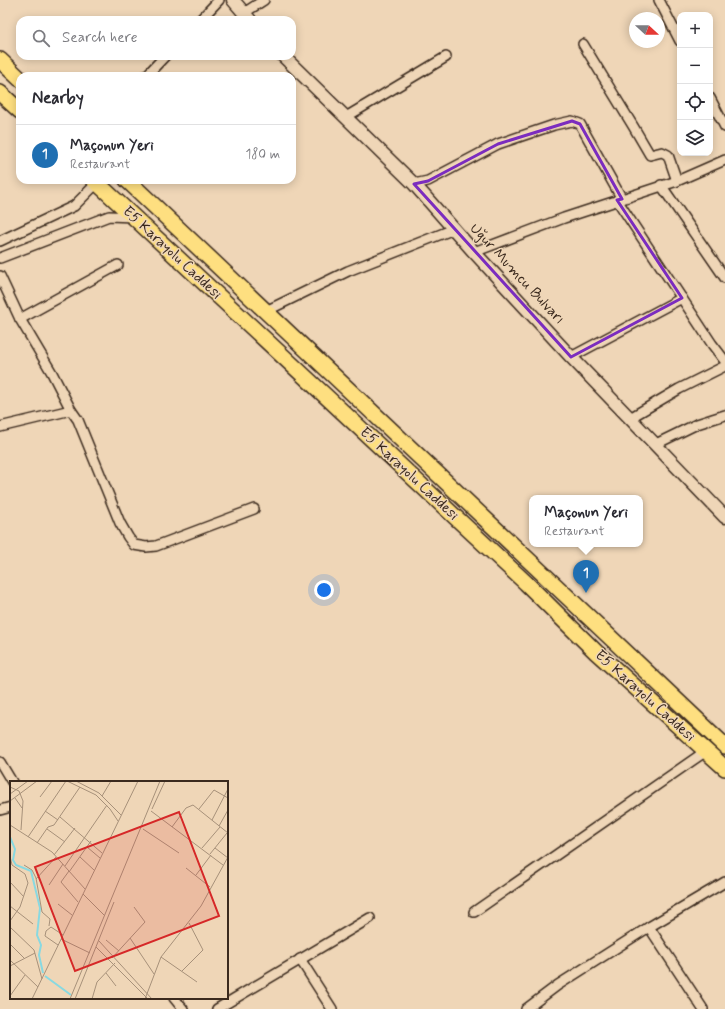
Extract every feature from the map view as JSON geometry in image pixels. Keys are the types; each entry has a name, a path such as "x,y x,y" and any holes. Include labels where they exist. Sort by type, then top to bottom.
{"highway":[{"path":"0,60 16,75"},
{"path":"0,93 16,107"},
{"name":"E5 Karayolu Caddesi","path":"98,184 526,583 596,652 725,768"},
{"name":"E5 Karayolu Caddesi","path":"131,184 725,746"}],"street":[{"path":"204,16 219,0"},
{"path":"233,0 247,16 264,0"},
{"path":"659,0 677,35"},
{"path":"583,44 650,155 662,152 668,155 677,181"},
{"path":"346,117 446,57"},
{"path":"150,72 161,60"},
{"name":"Uğur Mumcu Bulvarı","path":"287,60 414,184 474,252 572,357 725,517"},
{"path":"713,104 725,127"},
{"path":"414,184 428,181 498,144 554,125 572,121 580,124 620,200 682,298 725,361"},
{"path":"474,252 564,218 677,181 725,160"},
{"path":"0,241 74,206 92,184"},
{"path":"661,185 725,278"},
{"path":"0,258 109,216 133,217"},
{"path":"266,311 348,270 454,229"},
{"path":"20,319 118,265"},
{"path":"0,276 20,319 78,420 120,523 134,545 146,547 156,546 254,509"},
{"path":"572,357 682,298"},
{"path":"630,418 679,389 725,366"},
{"path":"0,427 71,410"},
{"path":"656,444 697,424 725,415"},
{"path":"474,912 706,751"},
{"path":"0,762 11,781"},
{"path":"0,810 10,807"},
{"path":"526,1009 558,985 649,927 725,882"},
{"path":"217,1009 370,918"},
{"path":"649,927 703,1009"},
{"path":"300,959 332,1009"},
{"path":"175,999 183,1009"}],"highlighted area":[{"path":"572,121 580,124 622,199 617,200 682,298 571,357 414,184 428,181 498,144"}],"place":[{"name":"Maçonun Yeri","path":"586,593"}]}
